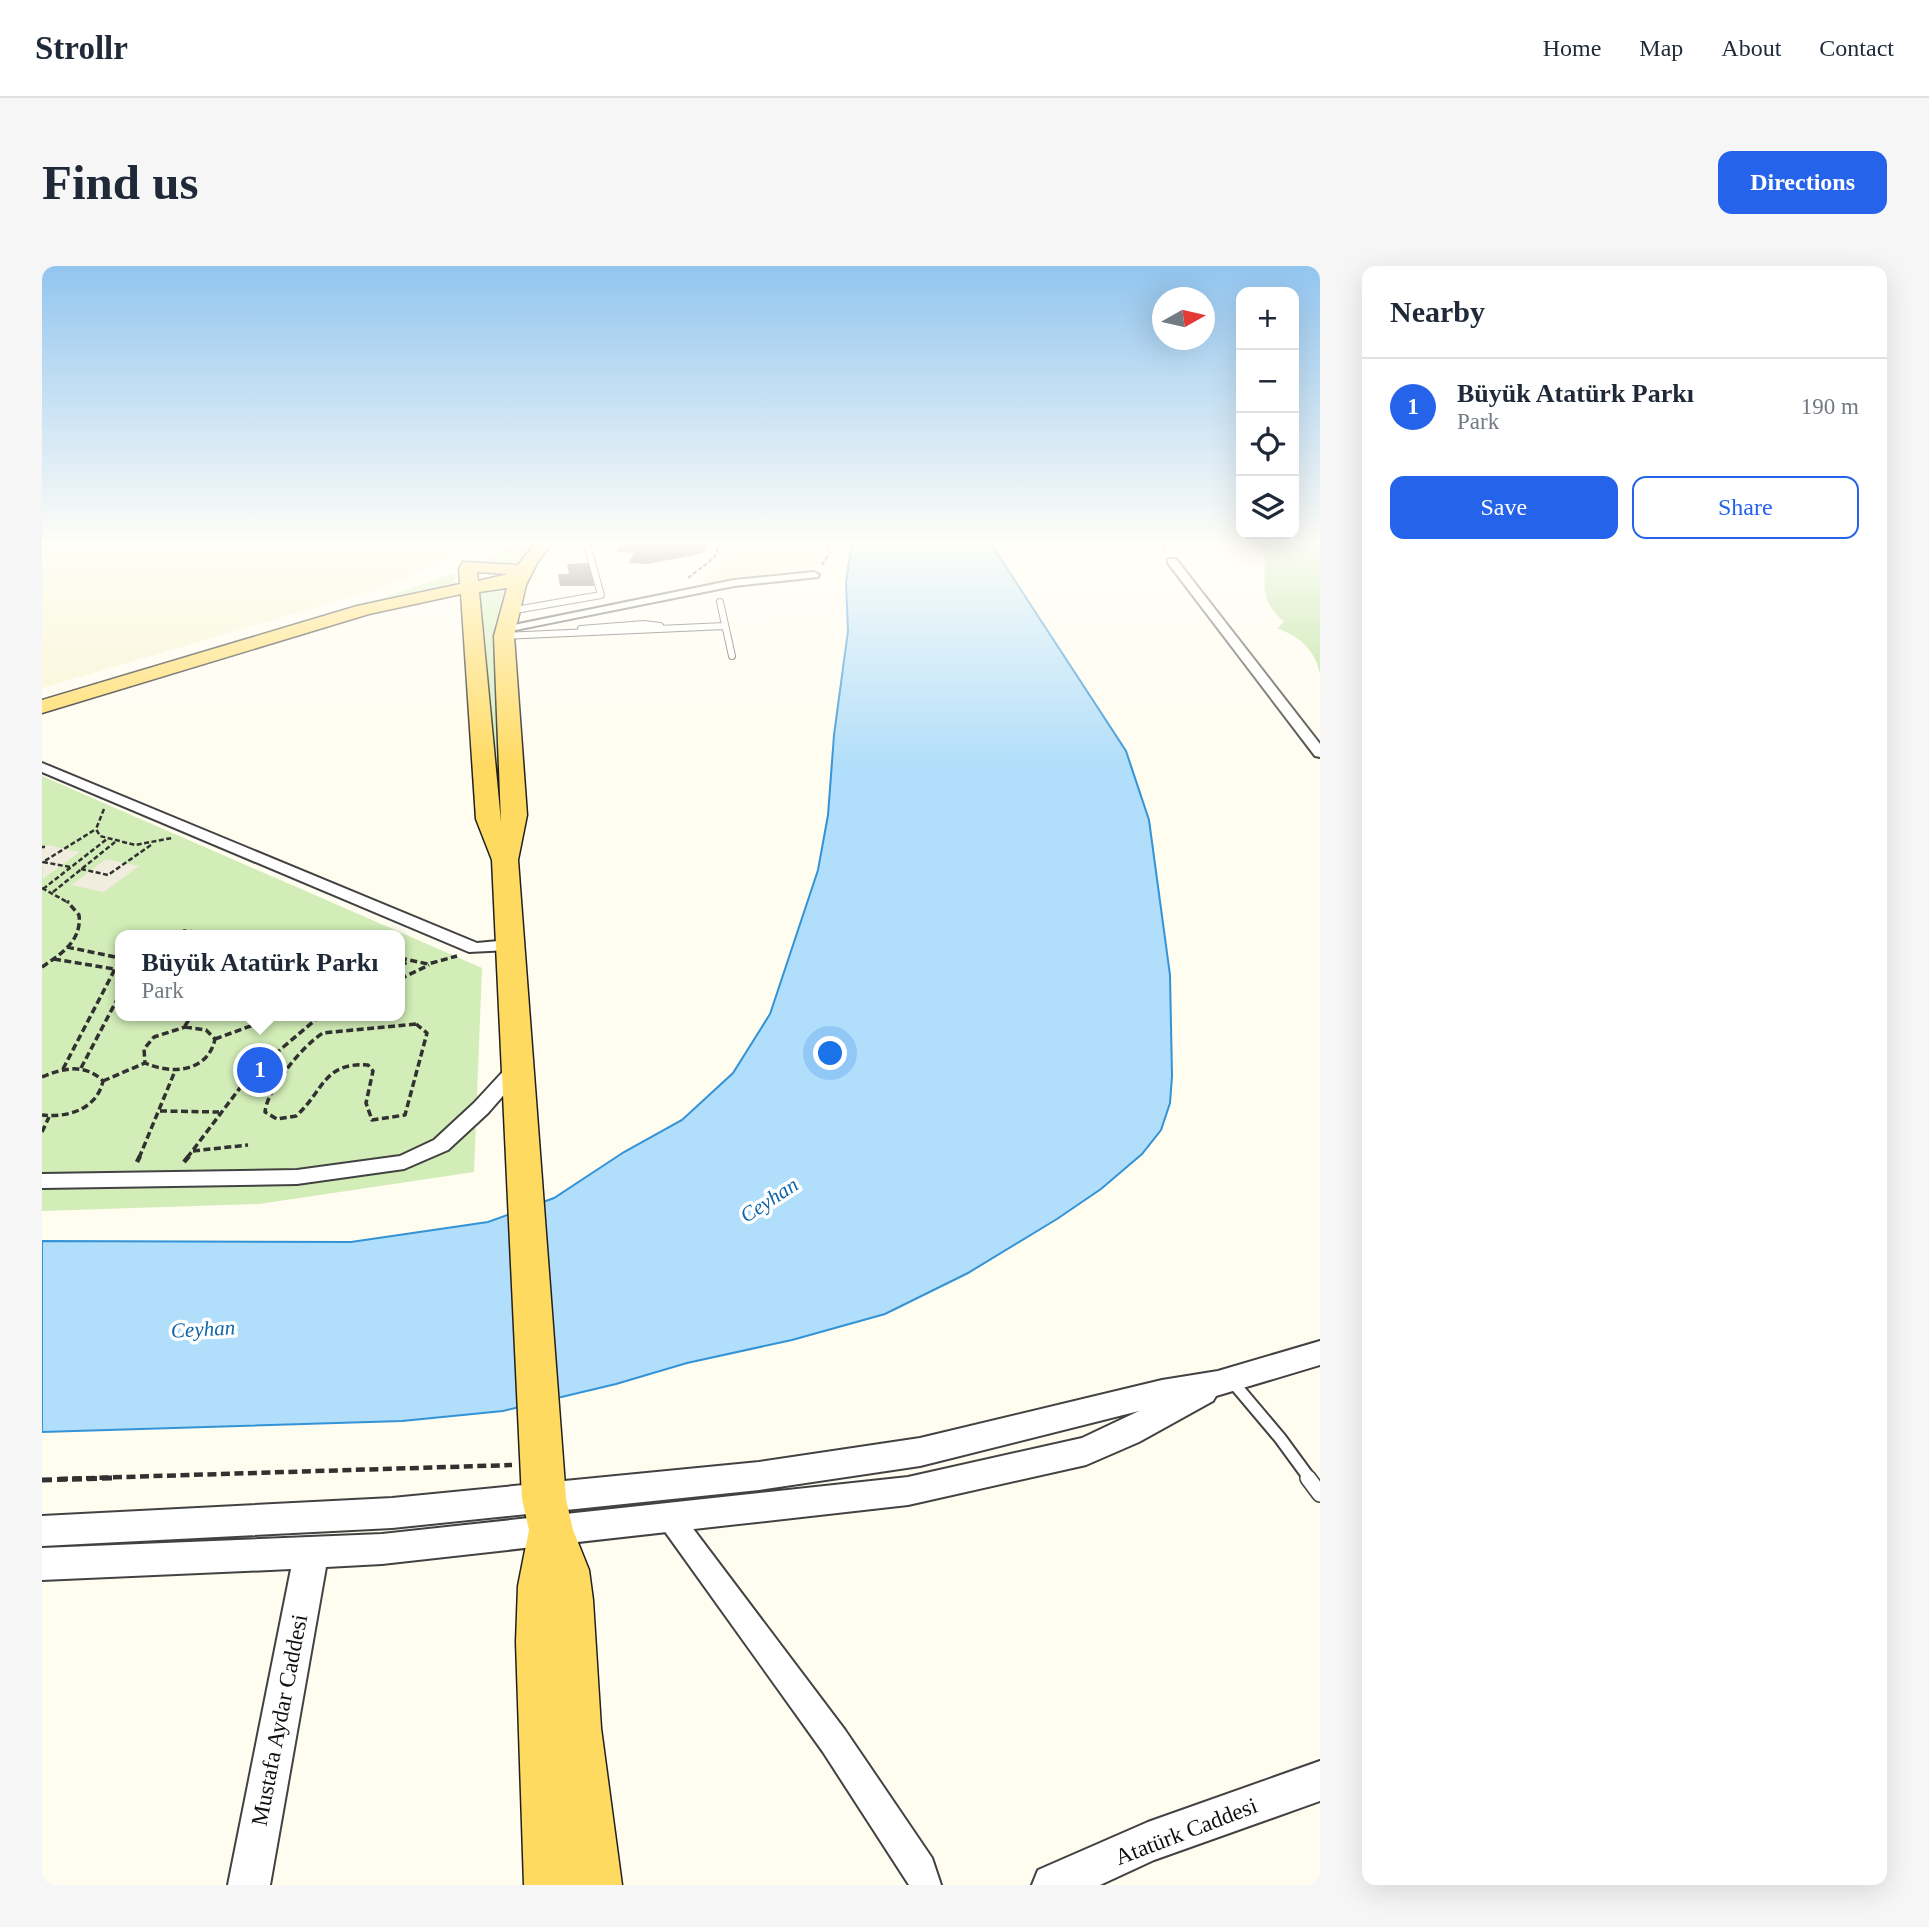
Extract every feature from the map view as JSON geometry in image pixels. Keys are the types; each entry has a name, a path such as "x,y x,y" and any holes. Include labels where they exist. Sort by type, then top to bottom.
{"main road":[{"path":"42,696 316,617"},
{"path":"42,707 347,617"},
{"path":"473,617 488,819 505,860"},
{"path":"508,617 505,625 514,815 505,860 546,1498 539,1604 543,1770 551,1885"},
{"path":"546,1498 566,1570 570,1600 576,1728 595,1885"}],"street":[{"path":"505,625 551,617"},
{"path":"1215,617 1320,753"},
{"path":"42,767 475,948 509,945"},
{"path":"42,1181 297,1177 404,1162 440,1145 481,1108 518,1067"},
{"path":"42,1531 392,1513 759,1476 920,1452 1162,1393 1224,1382 1320,1353"},
{"path":"42,1563 311,1554 546,1498 670,1518 908,1491 1086,1451 1128,1433 1224,1382"},
{"path":"670,1518 835,1741 920,1870 925,1885"},
{"name":"Mustafa Aydar Caddesi","path":"248,1885 311,1554"},
{"name":"Atatürk Caddesi","path":"1053,1885 1149,1842 1320,1781"}],"lane":[{"path":"505,625 532,617"},
{"path":"723,617 732,656"},
{"path":"505,625 569,631 645,631 725,626"},
{"path":"1224,1382 1280,1438 1320,1494"}],"path":[{"path":"70,867 43,862 96,829 104,808 116,799"},
{"path":"96,829 115,842 153,844"},
{"path":"81,869 108,875 153,844 194,832"},
{"path":"42,888 107,839"},
{"path":"53,892 115,842"},
{"path":"42,888 69,899 79,911 80,925 67,947 42,967"},
{"path":"67,947 115,957"},
{"path":"405,977 475,948"},
{"path":"54,959 115,969"},
{"path":"405,960 431,964"},
{"path":"63,1069 115,975"},
{"path":"81,1068 115,1003"},
{"path":"185,1027 188,1021"},
{"path":"215,1039 264,1021"},
{"path":"171,1178 249,1076 314,1021"},
{"path":"249,1076 287,1071 310,1041 323,1033 416,1024 427,1033 405,1115 372,1120 366,1113 365,1102 373,1072 368,1065 352,1064 332,1071 303,1111 288,1119 273,1118 265,1112 266,1099 287,1071"},
{"path":"185,1027 206,1030 215,1039 215,1048 206,1059 175,1070 155,1069 145,1063 144,1049 154,1037 185,1027"},
{"path":"42,1115 49,1117 83,1108 97,1098 103,1081 145,1063"},
{"path":"42,1077 63,1069 81,1068 97,1073 103,1081"},
{"path":"128,1181 160,1111 175,1070"},
{"path":"160,1111 219,1112"},
{"path":"42,1132 49,1117"},
{"path":"193,1151 248,1145"},
{"path":"42,1480 316,1469 442,1469 546,1498"}],"shaded area":[{"path":"42,617 285,617 42,688"},
{"path":"48,845 80,852 43,879 42,849"},
{"path":"106,859 139,866 104,892 71,885"}],"green space":[{"path":"481,617 498,617 493,641 507,823 500,823 486,643"},
{"path":"1279,617 1320,617 1320,673 1314,657 1305,645 1293,635 1277,628 1284,622"},
{"path":"42,776 395,930 115,930 115,1021 405,1021 405,934 482,968 474,1172 259,1204 42,1211"}],"water":[{"name":"Ceyhan","path":"847,617 1038,617 1126,751 1149,820 1170,975 1170,1103 1161,1130 1142,1154 1101,1189 968,1273 885,1314 792,1340 687,1363 616,1384 503,1411 402,1421 42,1432 42,1241 351,1242 488,1222 554,1198 624,1152 682,1120 733,1073 770,1014 818,870 828,815 834,735 848,631"}],"place":[{"name":"Büyük Atatürk Parkı","path":"260,1070"}]}
